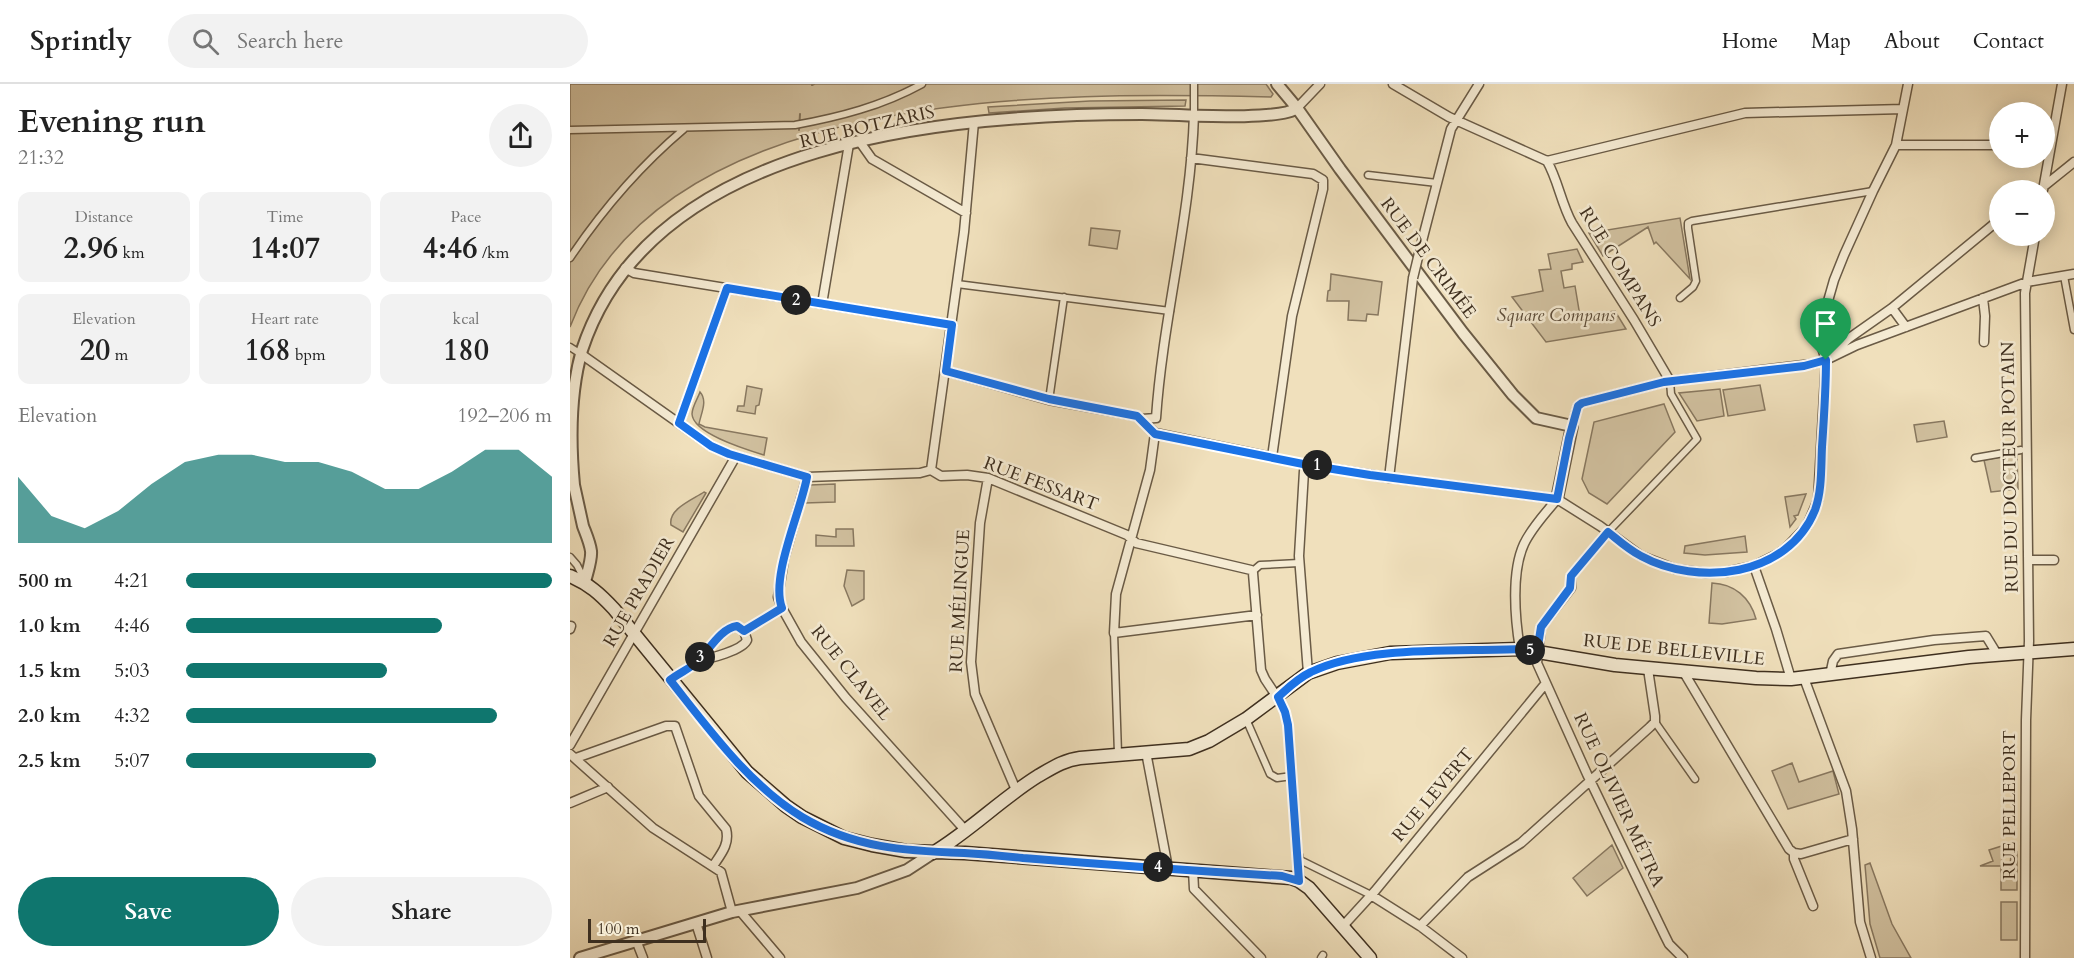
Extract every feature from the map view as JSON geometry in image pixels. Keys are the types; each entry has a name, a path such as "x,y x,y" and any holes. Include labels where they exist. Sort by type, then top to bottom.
{"main road":[{"path":"570,576 585,582 596,590 747,772 763,788 802,817 844,838 872,845 933,853 965,853 1282,876 1299,881 1309,888 1370,958"},
{"name":"RUE DE BELLEVILLE","path":"933,853 950,843 1016,790 1065,761 1118,754 1189,749 1209,741 1245,719 1308,673 1337,663 1390,653 1520,649 1648,669 1791,679 1997,654 2074,649"}],"street":[{"path":"570,130 795,125 873,106 896,98 922,84"},
{"path":"1118,754 1114,633 1116,594 1150,470 1159,375 1184,227 1191,158 1194,84"},
{"name":"RUE DE CRIMÉE","path":"1277,84 1463,333 1513,395 1536,418 1572,426"},
{"path":"1297,108 1320,84"},
{"path":"1393,84 1456,121 1547,160 1745,113 1903,109"},
{"path":"1389,478 1413,278 1451,129 1479,84"},
{"path":"1142,419 1155,434 1308,465 1389,478 1557,499 1641,556 1675,569 1716,573 1754,566 1785,549 1807,526 1814,512 1820,484 1826,360 1818,336 1834,280 1896,145 1908,84"},
{"path":"2055,114 2062,84"},
{"name":"RUE BOTZARIS","path":"585,582 591,552 574,481 570,430 580,354 600,307 625,268 669,224 715,195 770,169 855,143 903,133 974,122 1061,115 1265,115 1291,113 1297,108"},
{"path":"931,471 966,213 974,122"},
{"path":"570,258 595,222 636,173 685,128"},
{"path":"855,143 872,159 966,213"},
{"path":"822,304 855,143"},
{"path":"1896,145 1989,145"},
{"path":"1191,158 1318,175 1323,180 1323,189 1292,315 1272,457"},
{"name":"RUE COMPANS","path":"1547,160 1563,207 1670,381"},
{"path":"2052,180 2074,162"},
{"path":"1368,175 1437,183"},
{"path":"1680,298 1693,287 1696,281 1688,223 1873,191"},
{"path":"1826,360 1848,339 1892,308 1989,228"},
{"name":"RUE DU DOCTEUR POTAIN","path":"2028,651 2025,293 2033,246"},
{"path":"625,268 634,273 952,325"},
{"path":"1520,649 1515,607 1520,555 1528,536 1557,499 1572,426 1578,406 1582,403 1670,381 1804,366 1826,360 1857,345 2027,282 2074,274"},
{"path":"2064,276 2074,330"},
{"path":"957,284 1170,311"},
{"path":"679,423 727,288"},
{"path":"1049,399 1064,297"},
{"path":"1983,298 1984,342"},
{"path":"1892,308 1906,327"},
{"path":"570,348 580,354"},
{"name":"RUE FESSART","path":"580,354 711,446 736,456 807,477 931,471 941,476 967,475 988,478 1116,531 1136,543 1253,571 1260,565 1299,563"},
{"path":"946,371 1049,399 1142,419 1156,418"},
{"path":"1537,652 1541,627 1570,588 1571,576 1608,532 1697,439 1671,394 1670,381"},
{"path":"1975,458 2021,450"},
{"name":"RUE PRADIER","path":"570,745 736,456"},
{"path":"1308,465 1305,471 1299,563 1308,673"},
{"name":"RUE CLAVEL","path":"807,477 784,559 778,597 782,608 801,642 846,698 965,830"},
{"name":"RUE MÉLINGUE","path":"988,478 980,523 971,662 975,694 1016,790"},
{"path":"570,557 577,565 585,582"},
{"path":"2028,560 2054,560"},
{"path":"1754,566 1791,679"},
{"path":"1253,571 1261,670 1278,697 1287,719 1299,881"},
{"path":"744,631 782,608"},
{"path":"1114,633 1257,615"},
{"path":"670,680 698,660 729,628 737,626 744,631 747,640 743,646 708,659 698,660"},
{"path":"1830,675 1833,661 1838,654 1866,648 1986,636 1997,654"},
{"name":"RUE PELLEPORT","path":"2025,958 2028,651"},
{"name":"RUE OLIVIER MÉTRA","path":"1537,652 1537,663 1591,782 1669,944 1683,958"},
{"path":"1648,669 1655,722 1695,779"},
{"path":"1683,671 1789,849 1801,854 1853,839"},
{"path":"1804,678 1846,791 1853,839 1860,922 1871,958"},
{"name":"RUE LEVERT","path":"1343,926 1546,683"},
{"path":"1245,719 1270,774 1277,778 1292,777"},
{"path":"1420,926 1468,877 1521,843 1655,722"},
{"path":"573,756 666,726 675,726 699,796 726,829 726,846 713,866"},
{"path":"1146,752 1168,868"},
{"path":"573,756 662,834 721,872 736,912 780,958"},
{"path":"570,803 608,787"},
{"name":"RUE DE BELLEVILLE","path":"580,958 736,912 857,888 907,870 933,853"},
{"path":"1794,853 1813,906"},
{"path":"1298,857 1371,895 1420,926 1462,958"},
{"path":"1193,870 1194,889 1261,958"},
{"path":"696,923 706,958"},
{"path":"636,940 643,958"}],"green space":[{"path":"570,84 1266,84 1273,94 1271,97 1183,95 1085,97 980,104 875,119 776,146 688,188 618,247 570,327"},
{"path":"1186,100 1185,106 1065,108 989,113 988,107 1090,101"},
{"path":"1680,218 1690,279 1656,242 1654,244 1648,227 1603,256 1589,233"},
{"path":"1091,228 1120,231 1117,249 1089,245"},
{"name":"Square Compans","path":"1577,249 1583,262 1572,264 1572,269 1561,271 1564,288 1575,286 1580,316 1615,311 1626,329 1546,342 1512,297 1543,291 1539,270 1551,269 1548,254"},
{"path":"1331,274 1382,282 1378,315 1367,314 1366,321 1348,320 1349,301 1327,301"},
{"path":"1760,385 1765,410 1728,416 1723,390"},
{"path":"747,386 762,389 755,414 737,411 738,406 744,406"},
{"path":"1720,389 1724,416 1697,421 1679,393"},
{"path":"700,392 704,403 699,424 767,438 764,455 722,440 701,428 692,414"},
{"path":"1664,404 1675,432 1607,504 1589,493 1582,479 1594,422"},
{"path":"1944,421 1947,437 1917,442 1914,425"},
{"path":"2017,454 2018,489 1991,492 1984,460"},
{"path":"835,484 835,502 805,503 810,485"},
{"path":"704,492 706,493 683,532 671,525 673,514 677,510"},
{"path":"1806,494 1798,515 1794,516 1796,519 1790,527 1785,497"},
{"path":"836,529 853,529 854,546 816,546 816,535 836,537"},
{"path":"1745,536 1747,552 1705,555 1684,553 1685,546"},
{"path":"847,570 864,571 864,599 852,606 844,586"},
{"path":"1712,583 1727,586 1740,593 1750,604 1756,619 1722,624 1709,623"},
{"path":"1792,763 1799,782 1833,771 1839,794 1788,809 1772,771"},
{"path":"1612,845 1623,868 1587,896 1573,878"},
{"path":"2005,845 2002,866 2010,866 2011,854 2017,852 2017,890 2001,890 2001,866 1980,866 1993,861 1989,850"},
{"path":"1870,863 1892,924 1911,958 1880,958 1870,924 1865,865"},
{"path":"2001,902 2017,902 2017,940 2001,940"}],"waterway":[{"path":"799,130 800,114"}],"route":[{"path":"727,288 952,325 946,371 1049,399 1137,416 1155,434 1308,465 1557,499 1569,438 1578,406 1582,403 1664,382 1804,366 1826,360 1818,500 1807,526 1778,555 1746,569 1726,572 1694,572 1667,567 1641,556 1608,532 1571,576 1570,588 1541,627 1537,652 1520,649 1390,653 1337,663 1315,670 1297,680 1278,697 1288,725 1299,881 1282,876 965,853 906,851 844,838 802,817 763,788 670,680 698,660 729,628 737,626 744,631 782,608 778,597 784,559 807,477 729,454 711,446 679,423 727,288"}]}
